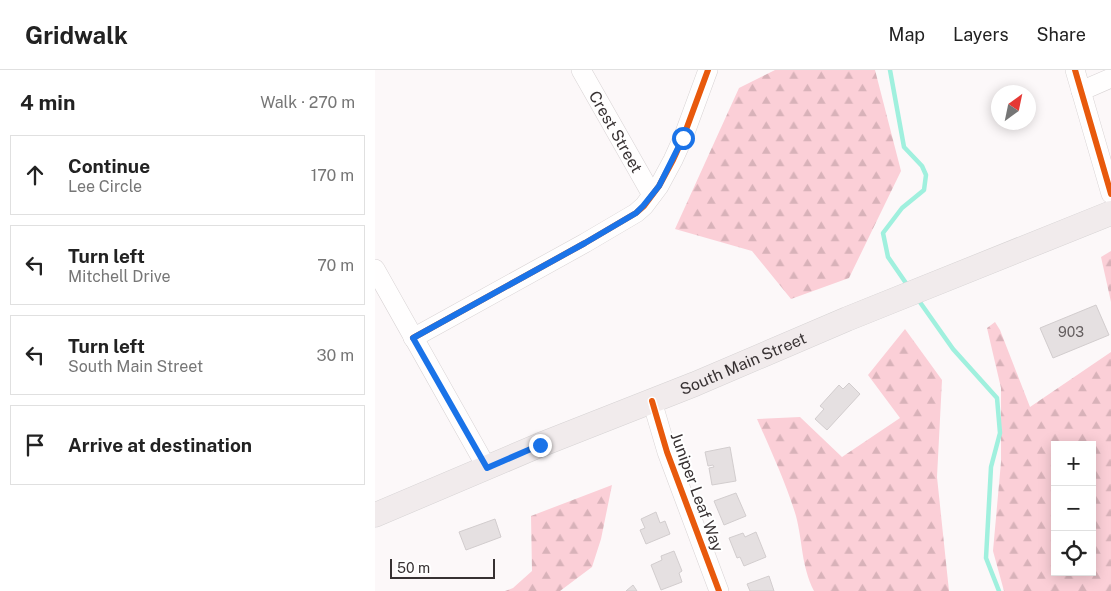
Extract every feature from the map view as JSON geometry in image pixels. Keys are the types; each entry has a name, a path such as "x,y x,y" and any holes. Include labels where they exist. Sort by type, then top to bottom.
{"main road":[{"name":"South Main Street","path":"375,515 540,445 653,401 1111,212"}],"street":[{"name":"Crest Street","path":"581,70 652,195"},
{"path":"413,338 636,213 652,195 673,160 708,70"},
{"path":"1075,70 1111,194"},
{"path":"1081,90 1111,78"},
{"path":"375,269 487,468"},
{"name":"Juniper Leaf Way","path":"653,401 667,452 719,591"}],"green space":[{"path":"775,70 875,70 901,171 849,278 791,299 752,251 675,229 739,88"},
{"path":"1111,251 1111,302 1101,257"},
{"path":"995,322 1000,330 1030,407 1111,352 1111,591 1004,591 993,551 1001,462 1001,388 987,328"},
{"path":"905,329 942,380 937,477 949,591 814,591 807,572 796,516 778,467 757,419 800,417 842,457 900,418 868,375"},
{"path":"612,485 601,539 592,567 560,591 505,591 513,588 532,571 531,516"}],"building":[{"path":"1096,305 1109,335 1053,358 1040,328"},
{"path":"849,383 860,394 827,430 815,419 824,409 820,406 839,385 843,389"},
{"path":"730,447 736,481 712,485 709,468 714,467 713,465 708,466 705,452"},
{"path":"736,493 746,516 724,525 714,501"},
{"path":"656,512 660,523 665,521 670,534 646,544 640,530 645,528 641,519"},
{"path":"495,519 501,537 466,550 459,532"},
{"path":"756,532 766,557 744,566 740,557 737,558 729,538 743,533 745,537"},
{"path":"674,551 682,571 679,573 682,582 661,590 651,565 662,560 661,556"},
{"path":"769,576 774,591 750,591 747,584"},
{"path":"633,585 637,591 626,591"}],"waterway":[{"path":"890,70 904,147 922,166 926,175 924,190 902,208 883,233 888,257 908,286"},
{"path":"917,298 953,349 997,398 1000,433 991,467 986,558 999,591"}],"cycle path":[{"path":"413,338 585,243 636,213 644,206 659,186 673,160 708,70"},
{"path":"1075,70 1111,194"},
{"path":"652,401 667,452 719,591"}],"route":[{"path":"540,445 487,468 413,338 636,213 659,186 683,138"}]}
